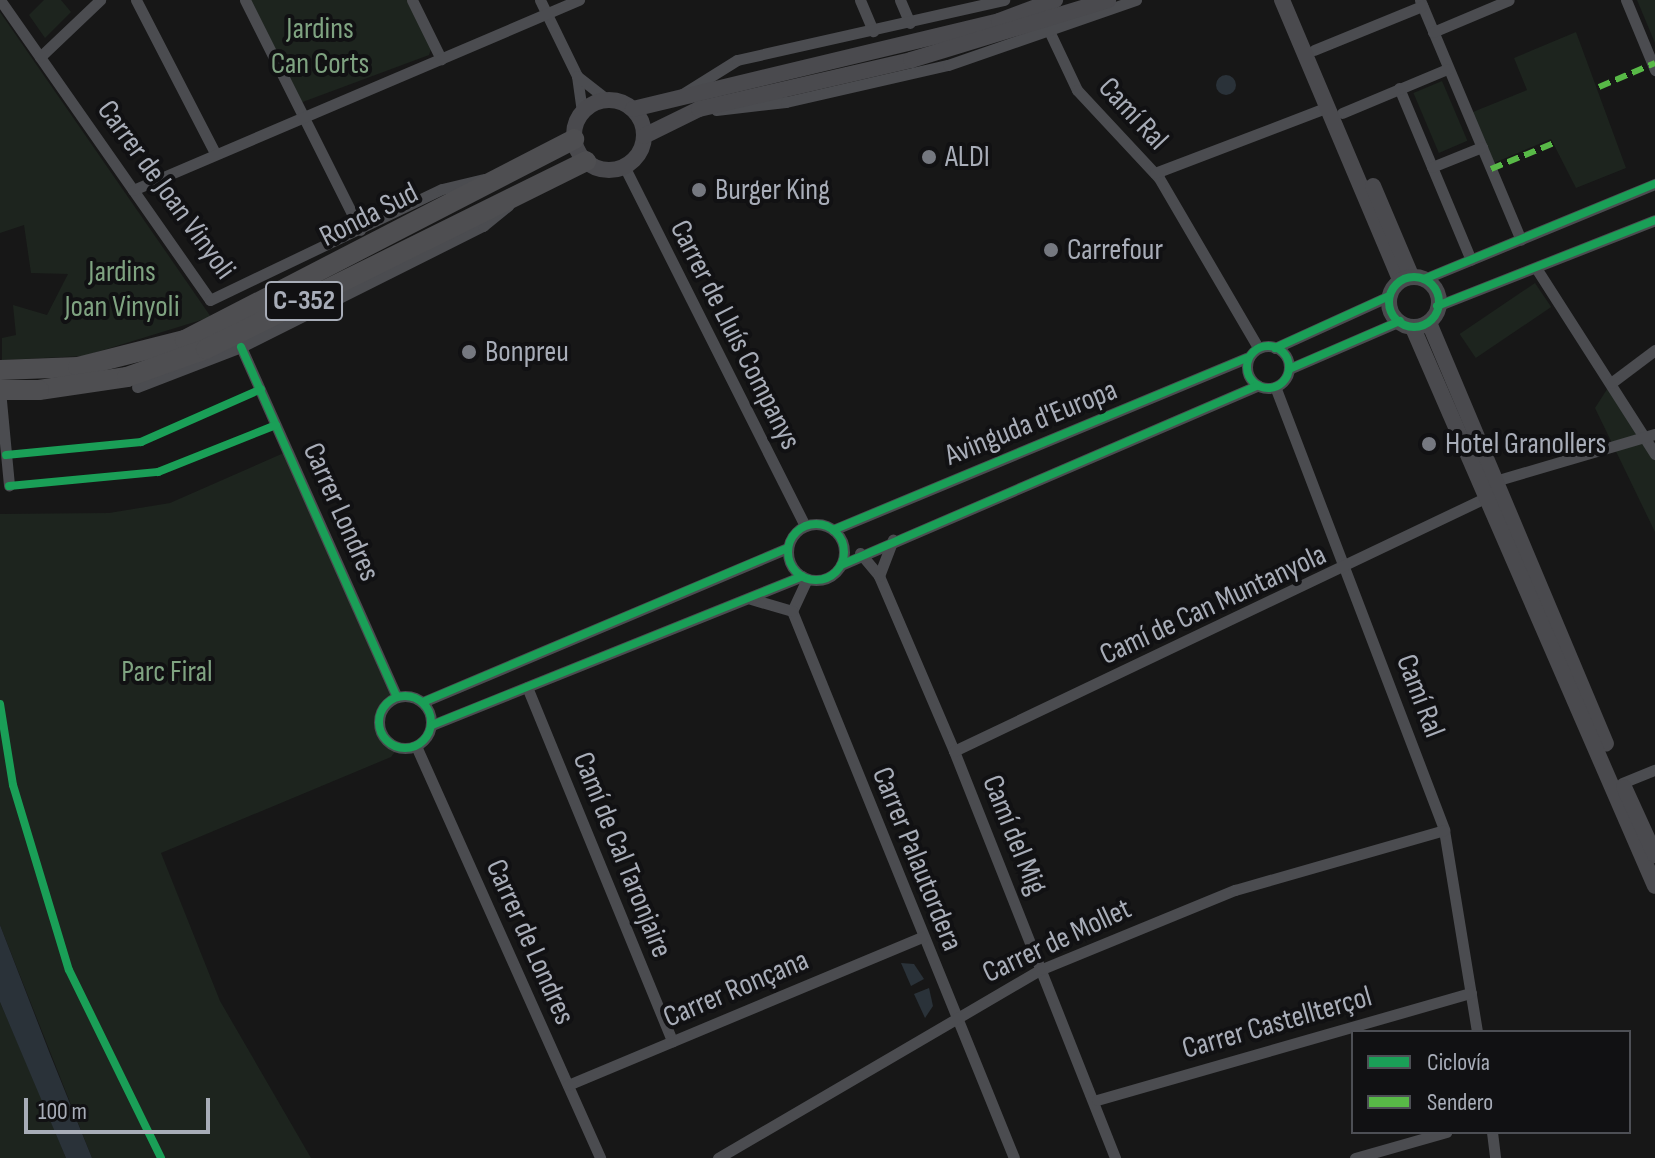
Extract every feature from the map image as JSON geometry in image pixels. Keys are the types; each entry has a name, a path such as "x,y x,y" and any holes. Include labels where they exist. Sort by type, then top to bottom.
{"highway":[{"name":"Ronda Sud","path":"0,370 62,389 127,377 206,349 518,183 574,139"},
{"name":"Ronda Sud","path":"0,390 129,358 185,340 518,183 556,174 586,161"},
{"path":"62,389 137,387"}],"main road":[{"path":"1055,0 675,100 633,109 608,100 582,113 574,139 586,161 624,166 644,136 699,109 926,56 1108,0"},
{"path":"1282,0 1411,276 1437,306 1414,325"},
{"path":"1293,0 1335,110"},
{"path":"633,109 644,136"},
{"path":"1411,276 1389,296 1414,325 1492,488 1655,855"},
{"path":"1492,488 1655,886"}],"street":[{"name":"Carrer de Joan Vinyoli","path":"0,0 213,300 442,189 518,183"},
{"path":"40,57 100,0"},
{"path":"136,0 215,153"},
{"path":"245,0 360,230"},
{"path":"412,0 441,59"},
{"path":"540,0 577,76 582,113"},
{"path":"133,190 579,0"},
{"path":"860,0 873,31"},
{"path":"900,0 910,23"},
{"path":"675,100 737,60 1004,0"},
{"path":"699,109 786,102 1051,35 1136,0"},
{"path":"1433,32 1509,0"},
{"path":"1626,0 1655,70"},
{"path":"1314,50 1421,3 1521,240"},
{"name":"Camí Ral","path":"1051,35 1077,90 1155,173 1257,346"},
{"path":"1155,173 1447,69"},
{"path":"577,76 608,100"},
{"path":"1399,88 1471,260"},
{"path":"1432,167 1482,147"},
{"name":"Carrer de Lluís Companys","path":"624,166 805,526"},
{"path":"137,387 241,347 483,226 518,183"},
{"path":"1411,276 1471,260 1655,184"},
{"path":"1437,306 1655,220"},
{"path":"1536,268 1611,383 1651,436 1655,454"},
{"path":"1389,296 1275,348 1257,346 1247,358 1258,385 1276,389 1289,369 1414,325"},
{"name":"Carrer Londres","path":"241,347 397,697"},
{"path":"1275,348 1289,369"},
{"path":"1611,383 1655,350"},
{"name":"Avinguda d'Europa","path":"833,530 1247,358"},
{"name":"Avinguda d'Europa","path":"841,565 860,553 1258,385"},
{"name":"Camí Ral","path":"1276,389 1444,830 1477,1030"},
{"path":"0,390 9,486"},
{"name":"Camí de Can Muntanyola","path":"954,751 1346,570 1492,488 1651,436"},
{"path":"805,526 833,530 844,550 841,565 827,578 805,578 746,599 432,725 416,746 390,744 379,729 382,709 397,697 423,702 788,548 805,526"},
{"path":"879,576 895,539"},
{"path":"788,548 805,578"},
{"name":"Camí del Mig","path":"860,553 879,576 954,751 1097,1100 1115,1158"},
{"path":"746,599 792,611 805,578"},
{"name":"Carrer Palautordera","path":"792,611 1014,1158"},
{"name":"Camí de Cal Taronjaire","path":"527,687 672,1041"},
{"path":"423,702 432,725"},
{"name":"Carrer de Londres","path":"416,746 600,1158"},
{"path":"1622,783 1655,770"},
{"name":"Carrer de Mollet","path":"718,1158 1042,969 1235,890 1444,830"},
{"name":"Carrer Ronçana","path":"568,1085 922,937"},
{"name":"Carrer Castellterçol","path":"1097,1100 1471,993"},
{"path":"1355,1158 1439,1134"},
{"path":"1492,1134 1495,1158"}],"green space":[{"path":"44,0 61,0 71,12 45,38 29,15"},
{"name":"Jardins Can Corts","path":"245,0 412,0 433,43 429,55 300,103"},
{"path":"1637,0 1655,0 1655,43"},
{"name":"Jardins Joan Vinyoli","path":"0,12 211,317 84,356 2,360 2,338 16,335 13,305 47,315 68,274 31,273 24,225 0,233"},
{"path":"1576,32 1626,168 1576,188 1551,139 1489,165 1468,114 1527,90 1514,58"},
{"path":"1442,81 1467,141 1439,153 1413,93"},
{"path":"1535,283 1551,307 1476,358 1460,334"},
{"path":"1611,383 1655,454 1655,532 1595,408"},
{"name":"Parc Firal","path":"293,449 397,697 379,718 383,737 398,748 391,757 161,853 220,1001 311,1158 92,1158 0,925 0,514 109,513 170,503"},
{"path":"0,1002 36,1084 66,1158 0,1158"}],"shaded area":[{"path":"1226,75 1233,78 1236,85 1233,92 1226,95 1219,92 1216,85 1219,78"},
{"path":"0,925 92,1158 66,1158 0,1002"},
{"path":"901,963 914,964 924,979 911,986"},
{"path":"929,988 933,1006 925,1018 914,994"}],"marked path":[{"path":"1599,87 1655,63"},
{"path":"1491,169 1554,143"}],"cycle path":[{"path":"1424,279 1655,184"},
{"path":"1437,306 1655,220"},
{"path":"1414,277 1432,284 1439,302 1432,320 1414,327 1396,320 1389,302 1396,284 1414,277"},
{"path":"1275,348 1389,296"},
{"path":"1289,369 1400,321"},
{"path":"1268,346 1283,352 1289,367 1283,382 1268,388 1253,382 1247,367 1253,352 1268,346"},
{"path":"241,347 397,697"},
{"path":"833,530 1247,358"},
{"path":"841,565 1258,385"},
{"path":"6,455 141,442 261,389"},
{"path":"9,486 158,472 276,425"},
{"path":"816,524 835,533 844,552 835,571 816,580 797,571 788,552 797,533 816,524"},
{"path":"423,702 788,548"},
{"path":"432,725 802,576"},
{"path":"405,696 424,703 431,722 424,741 405,748 386,741 379,722 386,703 405,696"},
{"path":"0,704 13,785 69,970 161,1158"}],"place":[{"name":"ALDI","path":"929,157"},
{"name":"Burger King","path":"699,190"},
{"name":"Carrefour","path":"1051,250"},
{"name":"Bonpreu","path":"469,352"},
{"name":"Hotel Granollers","path":"1429,444"}]}
